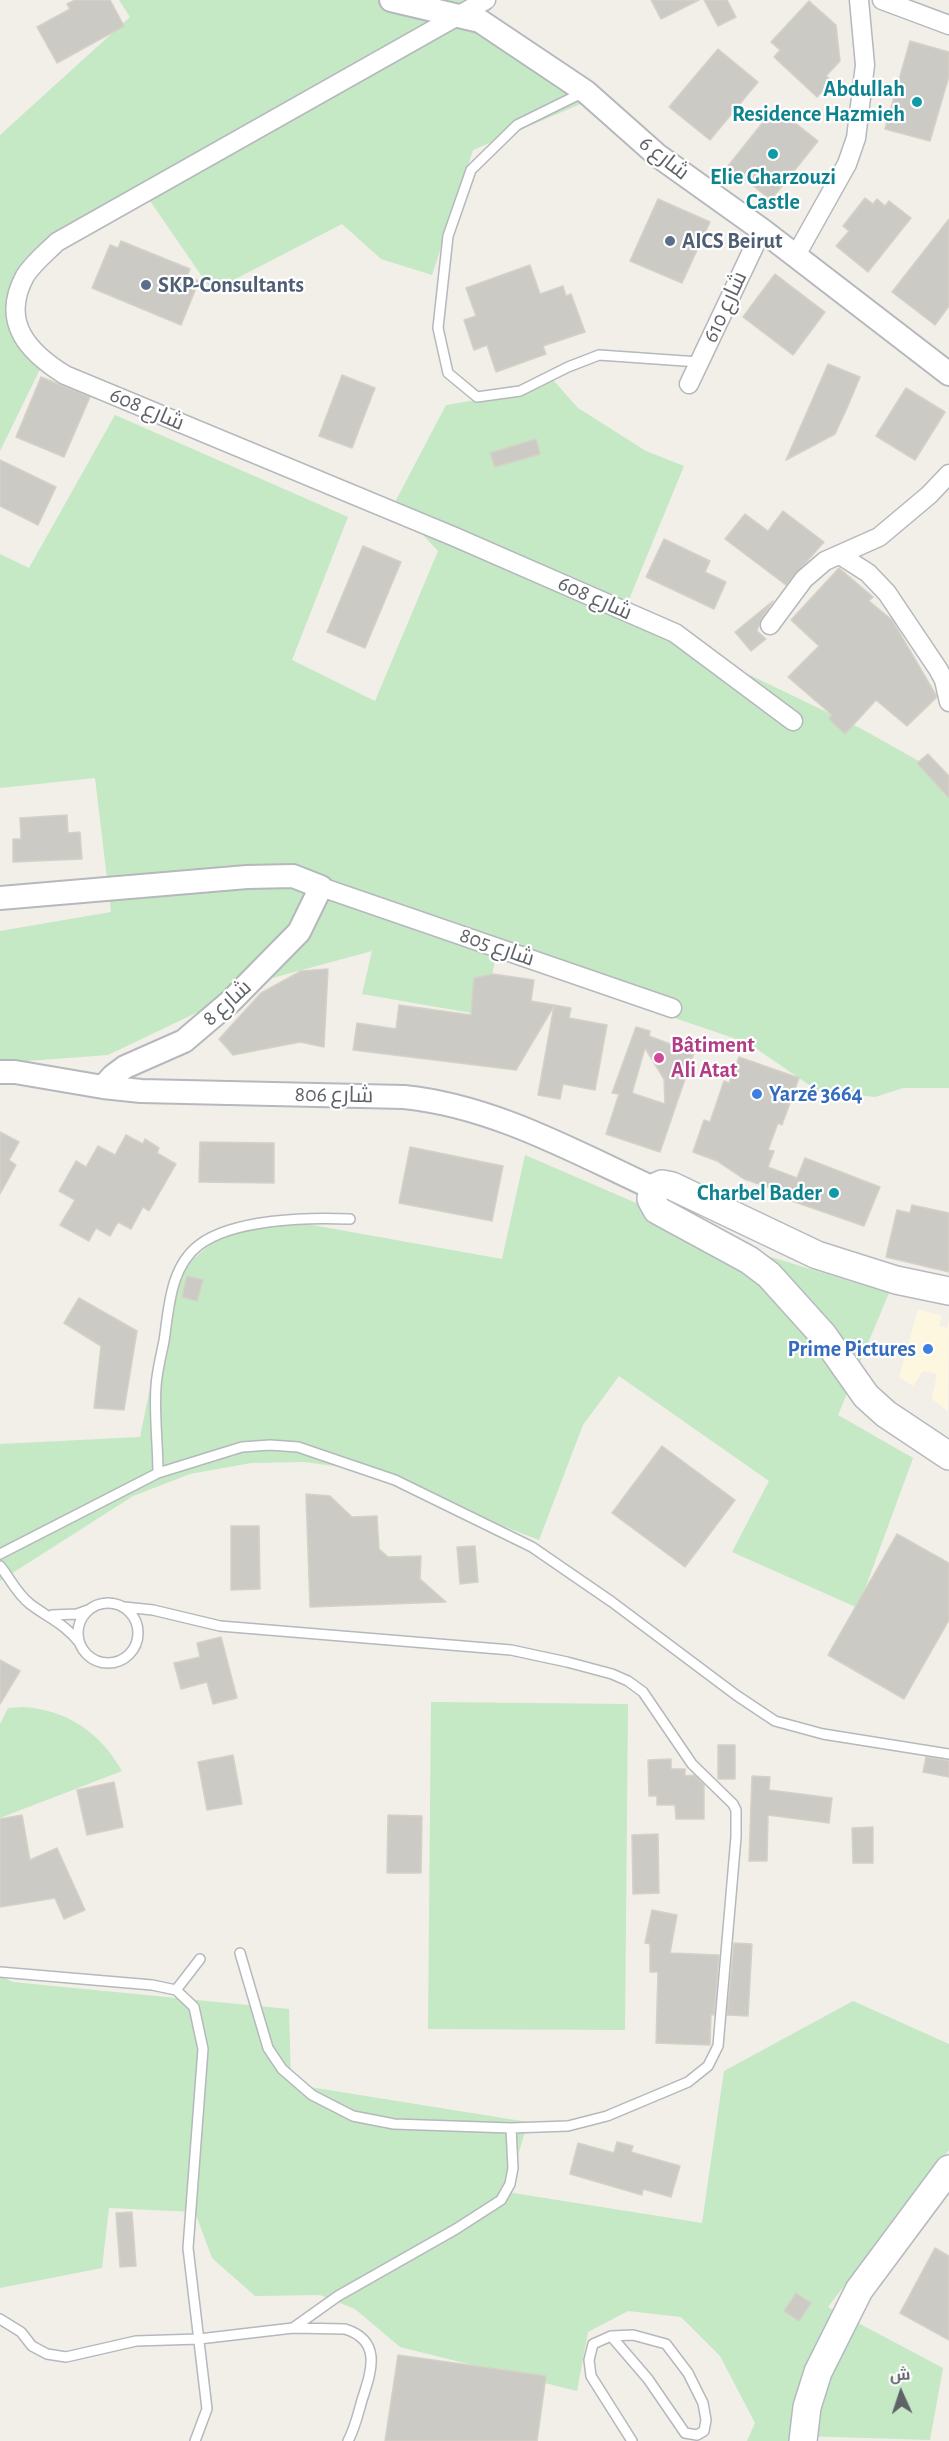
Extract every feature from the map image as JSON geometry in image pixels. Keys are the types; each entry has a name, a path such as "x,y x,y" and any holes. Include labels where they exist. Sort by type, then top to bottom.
{"main road":[{"path":"949,1291 896,1280 817,1255 682,1190 662,1184 653,1188 651,1199 657,1210 749,1260 769,1275 823,1335 866,1396 886,1414 949,1456"},
{"path":"803,2441 807,2408 818,2372 859,2290 949,2169"}],"street":[{"name":"شارع 6","path":"391,0 480,21 586,92 657,155 762,230 949,374"},
{"name":"شارع 608","path":"486,0 57,242 24,278 17,297 19,333 42,361 65,375 455,537 675,633 794,721"},
{"path":"795,257 847,165 856,138 865,65 859,0"},
{"path":"882,0 949,25"},
{"name":"شارع 610","path":"689,384 762,230"},
{"path":"770,625 804,579 825,561 879,537 949,474"},
{"path":"840,555 868,573 887,593 938,669 949,702"},
{"path":"0,898 247,877 293,876 321,887"},
{"name":"شارع 805","path":"321,887 672,1008"},
{"name":"شارع 8","path":"103,1087 125,1068 184,1041 238,994 299,932 321,887"},
{"name":"شارع 806","path":"0,1072 49,1077 103,1087 220,1094 383,1096 437,1100 483,1113 528,1131 653,1188"}],"lane":[{"path":"586,92 517,125 471,170 448,236 438,328 448,373 477,397 520,391 568,367 599,355 699,362"},
{"path":"158,1473 156,1387 172,1289 183,1264 192,1252 200,1244 249,1225 315,1217 350,1219"},
{"path":"0,1554 158,1473 242,1448 270,1445 298,1447 395,1480 532,1547 612,1602 736,1695 775,1721 823,1734 949,1754"},
{"path":"0,1566 29,1603 65,1627 92,1658 100,1662 118,1661 133,1650 137,1642 137,1624 124,1607"},
{"path":"46,1614 77,1614 102,1604 113,1604 153,1610 220,1626 511,1650 612,1674 628,1681 643,1692 692,1764 733,1804 736,1810 736,1837 718,2046 708,2066 688,2082 607,2116 568,2126 511,2128 394,2124 353,2116 312,2095 272,2057 240,1953"},
{"path":"80,1643 80,1624 91,1609"},
{"path":"137,1624 153,1610"},
{"path":"176,1990 200,1959"},
{"path":"0,1972 152,1985 176,1990 194,2007 203,2049 188,2248 207,2409 195,2441"},
{"path":"293,2328 338,2296 456,2229 501,2200 510,2184 513,2168 511,2128"},
{"path":"0,2319 21,2332 32,2346 47,2354 66,2357 136,2341 199,2339 293,2328 345,2330 359,2336 369,2348 372,2363 348,2441"},
{"path":"612,2336 648,2379 685,2433 697,2435 704,2431 706,2420 703,2403 688,2373 666,2344 633,2335 612,2336 593,2344 589,2360 591,2376 632,2441"}],"shaded area":[{"name":"Prime Pictures","path":"918,1309 942,1316 939,1326 947,1328 949,1319 948,1411 932,1399 937,1374 923,1371 913,1386 899,1377"}],"green space":[{"path":"119,0 476,0 454,17 597,97 473,150 432,275 381,259 342,224 212,291 146,195 27,265 23,322 46,357 0,451 0,135 130,17"},
{"path":"554,381 578,408 646,451 684,466 623,614 860,728 949,778 949,1088 903,1088 875,1097 818,1091 748,1043 496,957 483,1015 362,994 372,951 265,980 108,1055 0,1063 0,931 111,912 95,778 0,788 0,554 29,568 115,415 348,517 292,660 375,701 438,551 394,504 446,405 501,396"},
{"path":"525,1155 738,1247 889,1293 838,1415 913,1458 858,1608 732,1552 769,1481 619,1376 583,1425 539,1540 357,1469 304,1462 251,1463 190,1474 133,1496 0,1581 0,1444 140,1437 167,1305 180,1275 190,1262 216,1239 248,1225 301,1223 502,1259"},
{"path":"431,1702 628,1704 625,2030 428,2029"},
{"path":"23,1707 54,1713 81,1726 93,1734 122,1771 0,1818 0,1724 8,1708"},
{"path":"0,1976 13,1982 289,2009 291,2084 528,2122 507,2192 702,2223 724,2071 853,2001 949,2044 949,2150 828,2307 943,2368 930,2440 802,2436 801,2441 747,2441 755,2423 720,2356 681,2317 628,2311 588,2332 577,2391 400,2347 355,2309 320,2295 255,2296 212,2258 195,2212 109,2208 102,2268 0,2288"}],"building":[{"path":"75,0 110,0 124,26 57,63 37,27 70,9 67,4"},
{"path":"651,0 699,0 661,19"},
{"path":"704,0 727,0 736,17 718,26"},
{"path":"809,1 836,25 840,61 826,76 832,81 817,97 774,57 780,50 771,42"},
{"name":"Abdullah Residence Hazmieh","path":"910,41 949,52 949,76 930,141 885,129"},
{"path":"718,49 758,82 710,140 669,107"},
{"name":"Elie Gharzouzi Castle","path":"775,107 818,141 771,200 728,166"},
{"path":"865,198 873,204 877,199 885,206 889,201 911,218 868,272 836,246 849,231 843,226"},
{"name":"AICS Beirut","path":"658,199 710,222 682,283 630,261"},
{"path":"949,219 949,306 935,325 892,292"},
{"name":"SKP-Consultants","path":"121,241 190,269 187,276 199,281 181,325 92,288 110,245 118,248"},
{"path":"530,265 540,294 563,286 566,296 571,294 585,332 543,346 546,354 496,372 487,345 474,350 464,320 476,316 466,288"},
{"path":"775,274 825,312 793,355 743,317"},
{"path":"828,364 860,377 847,408 835,434 786,460"},
{"path":"342,375 375,388 352,448 319,436"},
{"path":"41,377 90,397 64,457 16,437"},
{"path":"906,388 945,412 915,460 876,436"},
{"path":"536,439 540,454 495,467 490,453"},
{"path":"0,460 56,487 38,525 0,506"},
{"path":"783,511 824,542 786,585 725,539 745,514 768,531"},
{"path":"664,539 710,561 705,572 726,582 714,609 646,577"},
{"path":"363,546 401,562 365,648 327,632"},
{"path":"839,568 873,597 869,601 892,620 936,695 936,698 907,726 876,700 845,734 829,719 832,715 788,677 819,646 791,620"},
{"path":"773,601 761,619 757,631 766,639 751,651 735,632"},
{"path":"928,754 949,776 949,798 917,763"},
{"path":"67,815 68,833 80,832 82,859 13,862 13,839 21,839 20,818"},
{"path":"328,969 324,1047 300,1042 233,1055 219,1039 261,993 301,971"},
{"path":"493,974 534,980 531,1001 571,1008 569,1018 607,1025 595,1090 563,1084 560,1099 538,1095 554,1006 516,1070 353,1050 357,1023 396,1029 399,1005 471,1015 474,978"},
{"path":"636,1027 650,1031 649,1036 694,1053 660,1152 606,1134 619,1094 612,1093","holes":["645,1048 664,1079 665,1104 632,1093"]},
{"path":"739,1057 799,1078 782,1125 778,1123 768,1150 774,1151 768,1167 797,1178 805,1158 880,1187 864,1226 789,1200 791,1195 744,1179 717,1161 693,1152 704,1120 710,1122 724,1081 729,1083"},
{"path":"0,1132 19,1142 9,1160 16,1165 0,1194"},
{"path":"126,1135 143,1144 145,1139 159,1148 157,1153 176,1164 149,1211 143,1207 131,1229 118,1222 110,1236 96,1228 89,1241 60,1225 75,1200 59,1191 76,1161 86,1167 98,1146 115,1155"},
{"path":"200,1142 274,1143 274,1183 199,1182"},
{"path":"410,1147 503,1166 492,1221 399,1203"},
{"path":"912,1205 949,1213 949,1272 886,1257 897,1210 910,1213"},
{"path":"187,1276 203,1280 197,1301 182,1297"},
{"path":"79,1298 137,1331 124,1410 94,1408 101,1346 64,1323"},
{"path":"662,1446 735,1500 685,1567 612,1513"},
{"path":"306,1494 330,1496 352,1517 377,1516 379,1549 388,1557 421,1556 420,1579 446,1602 310,1607"},
{"path":"231,1526 259,1526 260,1589 231,1590"},
{"path":"897,1534 949,1563 949,1620 904,1699 828,1655"},
{"path":"475,1546 478,1582 460,1584 457,1547"},
{"path":"221,1637 237,1698 213,1704 207,1682 181,1689 174,1663 200,1657 197,1643"},
{"path":"0,1660 20,1671 0,1704"},
{"path":"718,1745 735,1745 735,1779 718,1779"},
{"path":"233,1755 242,1804 207,1810 198,1762"},
{"path":"926,1757 949,1761 949,1777 923,1772"},
{"path":"671,1759 671,1769 685,1769 685,1776 694,1775 704,1785 704,1819 676,1819 675,1805 657,1805 657,1796 649,1796 648,1760"},
{"path":"752,1776 770,1777 769,1790 832,1798 829,1823 768,1815 767,1861 749,1861"},
{"path":"114,1782 123,1827 87,1835 77,1790"},
{"path":"22,1815 30,1860 57,1848 85,1910 64,1919 55,1898 0,1907 0,1819"},
{"path":"388,1815 422,1816 421,1873 387,1873"},
{"path":"873,1827 873,1863 853,1863 852,1828"},
{"path":"658,1834 659,1893 633,1894 632,1835"},
{"path":"652,1910 677,1915 670,1953 719,1955 714,2015 711,2014 710,2045 656,2043 658,1972 650,1972 650,1944 645,1943"},
{"path":"734,1943 752,1944 748,2016 727,2015"},
{"path":"617,2142 633,2146 631,2152 680,2166 671,2197 643,2189 642,2195 570,2174 578,2143 614,2153"},
{"path":"132,2212 136,2266 120,2267 116,2213"},
{"path":"935,2248 949,2256 949,2340 900,2313"},
{"path":"796,2293 811,2303 799,2321 784,2311"},
{"path":"398,2355 546,2376 537,2441 385,2441"}],"place":[{"name":"Abdullah Residence Hazmieh","path":"917,102"},
{"name":"Elie Gharzouzi Castle","path":"773,154"},
{"name":"AICS Beirut","path":"670,241"},
{"name":"SKP-Consultants","path":"146,285"},
{"name":"Bâtiment Ali Atat","path":"659,1058"},
{"name":"Yarzé 3664","path":"757,1094"},
{"name":"Charbel Bader","path":"834,1193"},
{"name":"Prime Pictures","path":"928,1349"}]}
